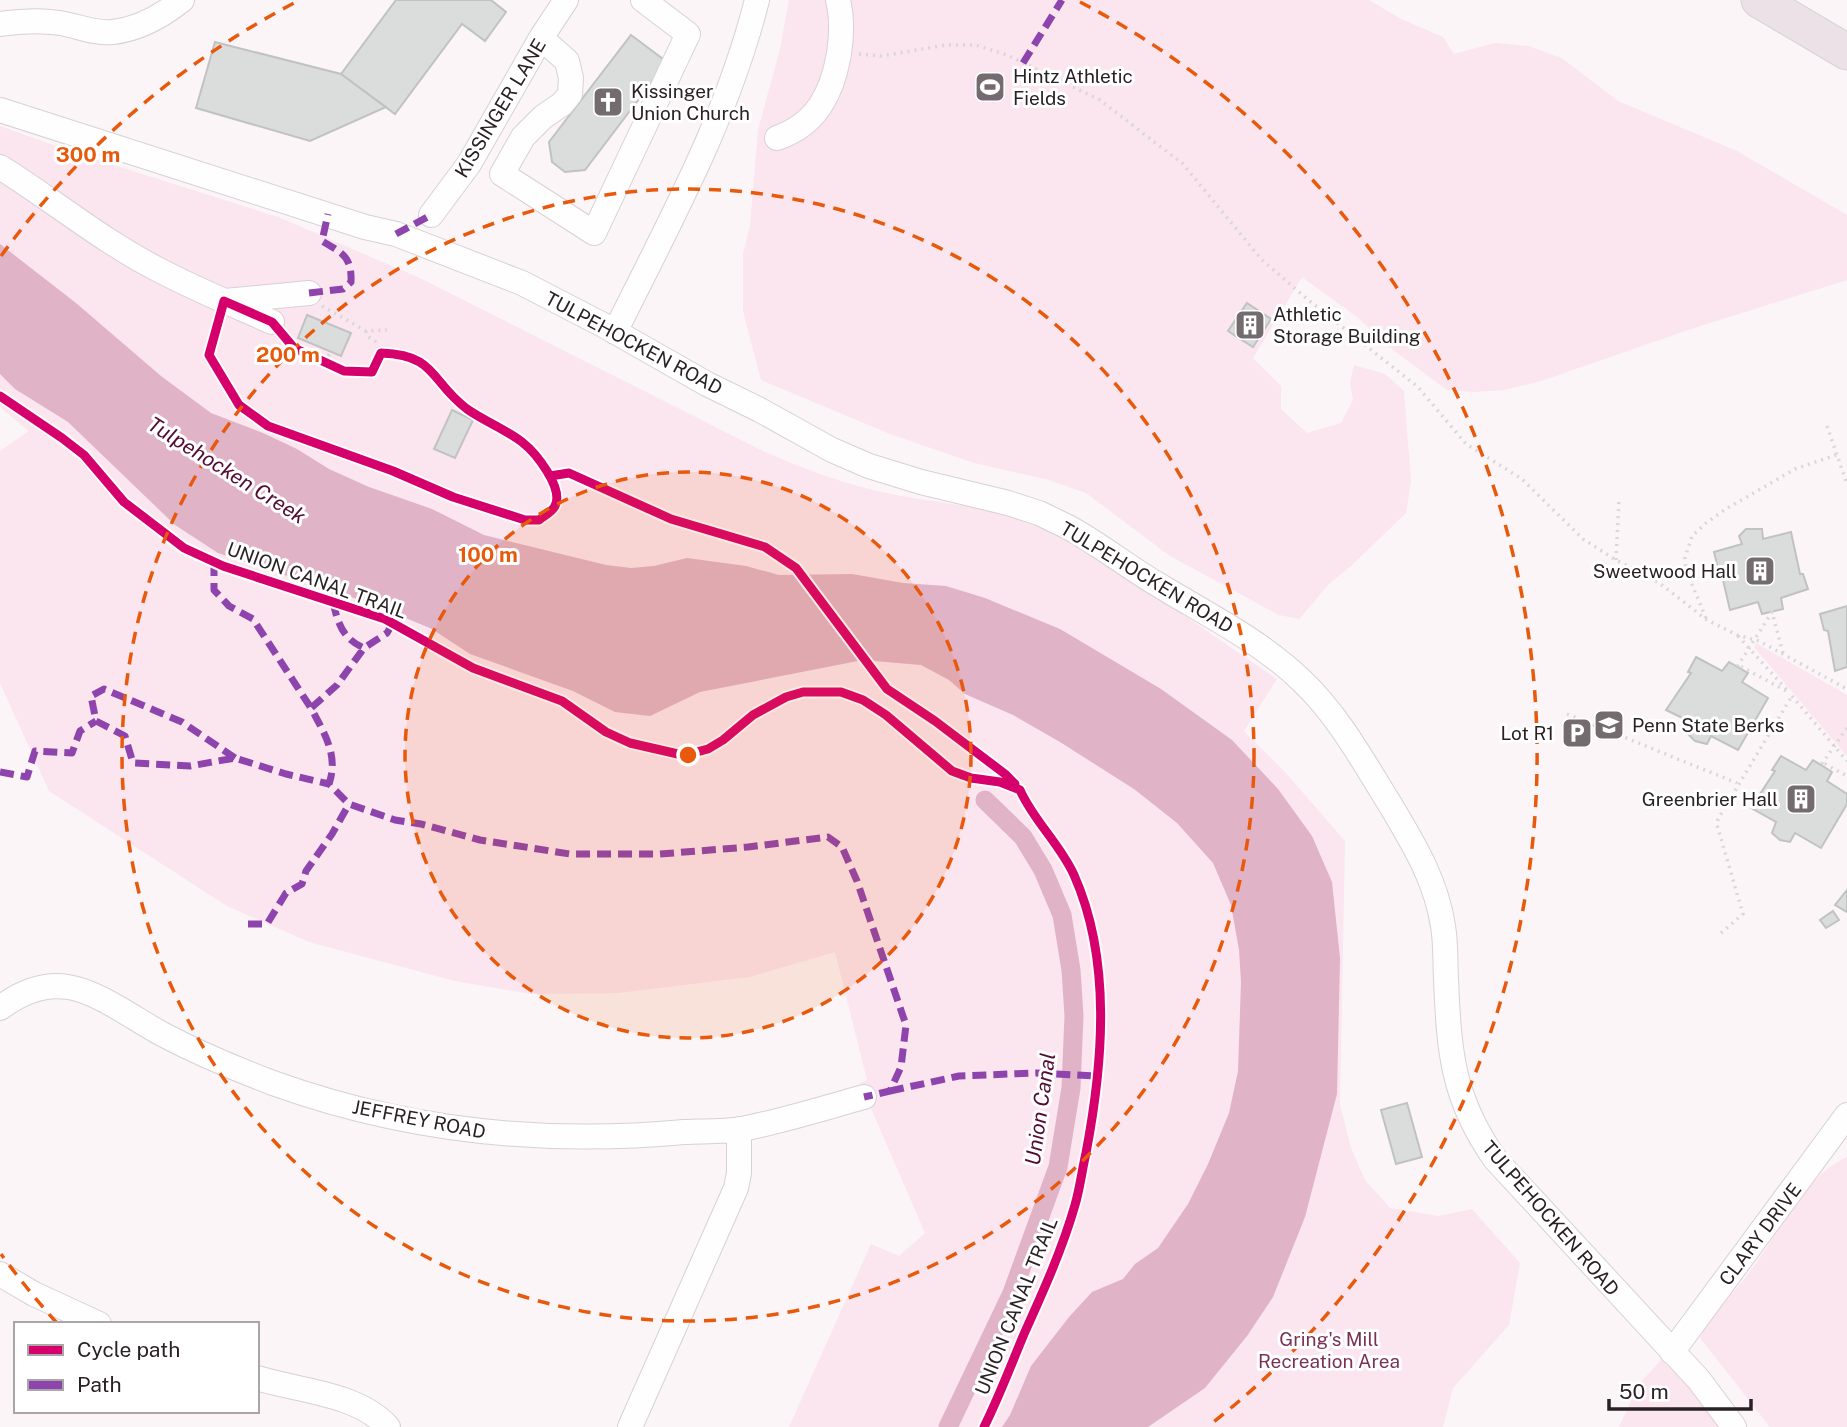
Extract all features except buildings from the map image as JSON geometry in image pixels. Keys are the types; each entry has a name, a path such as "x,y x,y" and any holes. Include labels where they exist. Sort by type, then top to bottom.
{"highway":[{"path":"1759,0 1847,52"}],"street":[{"path":"0,24 21,21 60,23 92,31 112,32 136,27 164,14 181,0"},
{"name":"KISSINGER LANE","path":"431,215 469,164 541,38 566,0"},
{"path":"541,38 567,61 571,78 570,94 523,137 502,174 594,233 688,34 642,0"},
{"path":"610,329 720,116 757,0"},
{"path":"777,138 806,122 820,106 831,82 841,34 838,0"},
{"name":"TULPEHOCKEN ROAD","path":"0,110 365,227 396,234 522,283 832,450 869,466 921,482 1039,513 1068,527 1245,637 1303,680 1331,712 1352,742 1421,856 1434,885 1443,928 1453,1062 1467,1113 1480,1138 1504,1169 1699,1380 1734,1427"},
{"path":"0,167 93,231 147,263 272,322"},
{"path":"224,301 309,293"},
{"name":"JEFFREY ROAD","path":"0,1008 18,996 41,987 83,990 184,1045 271,1082 354,1108 433,1125 503,1135 582,1138 739,1129 864,1097"},
{"name":"CLARY DRIVE","path":"1672,1352 1847,1115"},
{"path":"630,1427 736,1188 739,1173 739,1129"},
{"path":"0,1274 34,1294 95,1322"},
{"path":"259,1379 346,1401 362,1408 388,1427"}],"path":[{"path":"838,52 881,55 946,46 976,45 1007,55 1100,100 1183,164 1261,259 1419,387 1466,444 1522,479 1583,539 1658,582 1707,620 1783,653 1846,687"},
{"path":"309,293 314,302 366,331 387,330"},
{"path":"224,301 209,355 239,405 268,426 393,471 453,497 525,520 539,520 555,506 557,495 550,476 524,443 455,400 421,361 402,354 381,353"},
{"path":"272,322 294,348 344,371 372,372 381,353"},
{"path":"366,331 381,353"},
{"path":"326,362 331,351"},
{"path":"1827,426 1847,484"},
{"path":"1707,620 1686,570 1687,546 1692,536 1726,509 1795,469 1836,455"},
{"path":"550,476 569,473 671,519 765,547 796,568 879,682 1006,774 1020,790"},
{"path":"1616,560 1619,499"},
{"path":"1783,653 1772,612 1737,667 1741,666 1791,695"},
{"path":"1737,635 1847,761"},
{"path":"1721,933 1743,914 1717,825 1718,819 1791,695"},
{"path":"1567,714 1737,783"},
{"path":"1847,728 1821,765 1825,764 1847,776"}],"green space":[{"path":"789,0 1369,0 1401,19 1443,37 1454,54 1495,43 1529,46 1563,59 1618,101 1737,151 1847,215 1847,280 1691,329 1541,381 1504,390 1474,392 1447,390 1393,350 1357,317 1302,277 1253,358 1281,386 1281,409 1307,433 1341,423 1353,400 1350,383 1354,365 1385,374 1404,391 1411,481 1406,513 1329,584 1299,619 1279,615 1170,556 1086,493 1049,480 974,463 890,434 761,380 743,311 743,254 750,226 758,130 780,49"},
{"name":"Gring's Mill Recreation Area","path":"0,126 278,217 422,279 765,452 811,471 875,490 989,510 1039,524 1104,560 1277,679 1244,731 1285,772 1345,841 1340,1105 1351,1148 1365,1180 1390,1208 1439,1216 1472,1209 1520,1263 1509,1325 1453,1388 1443,1427 789,1427 871,1244 899,1256 925,1233 860,1083 867,1080 835,952 749,977 618,993 531,994 455,981 309,942 227,906 49,791 0,683 0,451 29,431 0,407"},
{"path":"1756,643 1847,695 1847,756 1754,647"},
{"path":"1847,1157 1847,1427 1770,1427 1700,1338 1715,1314 1757,1262 1803,1194 1831,1166"},
{"path":"1661,1360 1691,1386 1722,1427 1619,1427 1639,1384"}],"water":[{"name":"Tulpehocken Creek","path":"0,244 76,303 161,376 211,413 263,433 297,449 329,469 369,487 432,509 484,535 606,565 631,568 687,558 746,566 779,575 852,574 903,583 946,586 985,598 1060,629 1161,689 1232,740 1278,789 1312,836 1332,882 1340,958 1337,1094 1305,1217 1273,1297 1247,1336 1205,1388 1148,1427 1002,1427 1031,1366 1069,1317 1092,1292 1123,1279 1135,1264 1158,1248 1188,1204 1229,1113 1238,1071 1241,982 1239,950 1231,905 1213,863 1177,823 1134,789 1060,742 1013,715 965,694 949,680 921,665 863,660 700,692 650,716 615,712 573,691 470,654 432,629 375,605 218,553 175,525 68,422 15,389 0,374"}],"waterway":[{"name":"Union Canal","path":"948,1427 1012,1293 1058,1167 1071,1088 1074,1016 1071,970 1062,915 1043,870 1023,837 985,800"}],"marked path":[{"path":"1023,63 1062,0"},
{"path":"309,293 343,289 351,282 348,261 322,241 328,214"},
{"path":"396,234 431,215"},
{"path":"214,562 214,590 229,606 253,619 311,708"},
{"path":"333,602 342,630 364,648"},
{"path":"393,623 387,633 364,648 337,685 311,708 329,744 332,763 329,784 349,804 395,820 480,840 570,854 660,854 828,837 842,847 857,881 906,1025 901,1067 890,1091 864,1097"},
{"path":"235,758 182,722 104,689 91,696 96,721 125,736 133,763 190,766 235,758 329,784"},
{"path":"0,772 27,777 35,751 72,753 80,731 96,721"},
{"path":"248,924 267,924 286,893 302,884 306,871 349,804"},
{"path":"890,1091 959,1076 1036,1073 1096,1076"}],"cycle path":[{"path":"224,301 272,322 294,348 344,371 372,372 381,353 399,355 423,364 467,409 515,437 534,454 547,471 556,490 554,508 539,520 525,520 453,497 393,471 268,426 239,405 209,355 224,301"},
{"name":"UNION CANAL TRAIL","path":"0,396 84,455 124,502 184,548 223,566 385,619 473,668 562,701 606,732 630,743 678,754 693,753 708,749 723,740 753,715 786,697 803,692 841,692 863,700 886,715 952,771 971,778 1000,782 1020,790 1068,864 1086,908 1099,977 1100,1048 1092,1119 1075,1205 1052,1271 984,1427"},
{"path":"550,476 569,473 671,519 765,547 796,568 887,689 935,721 1015,784"}],"place":[{"name":"Hintz Athletic Fields","path":"990,87"},
{"name":"Kissinger Union Church","path":"608,102"},
{"name":"Athletic Storage Building","path":"1250,325"},
{"name":"Sweetwood Hall","path":"1760,571"},
{"name":"Penn State Berks","path":"1609,725"},
{"name":"Lot R1","path":"1577,733"},
{"name":"Greenbrier Hall","path":"1801,799"}]}
